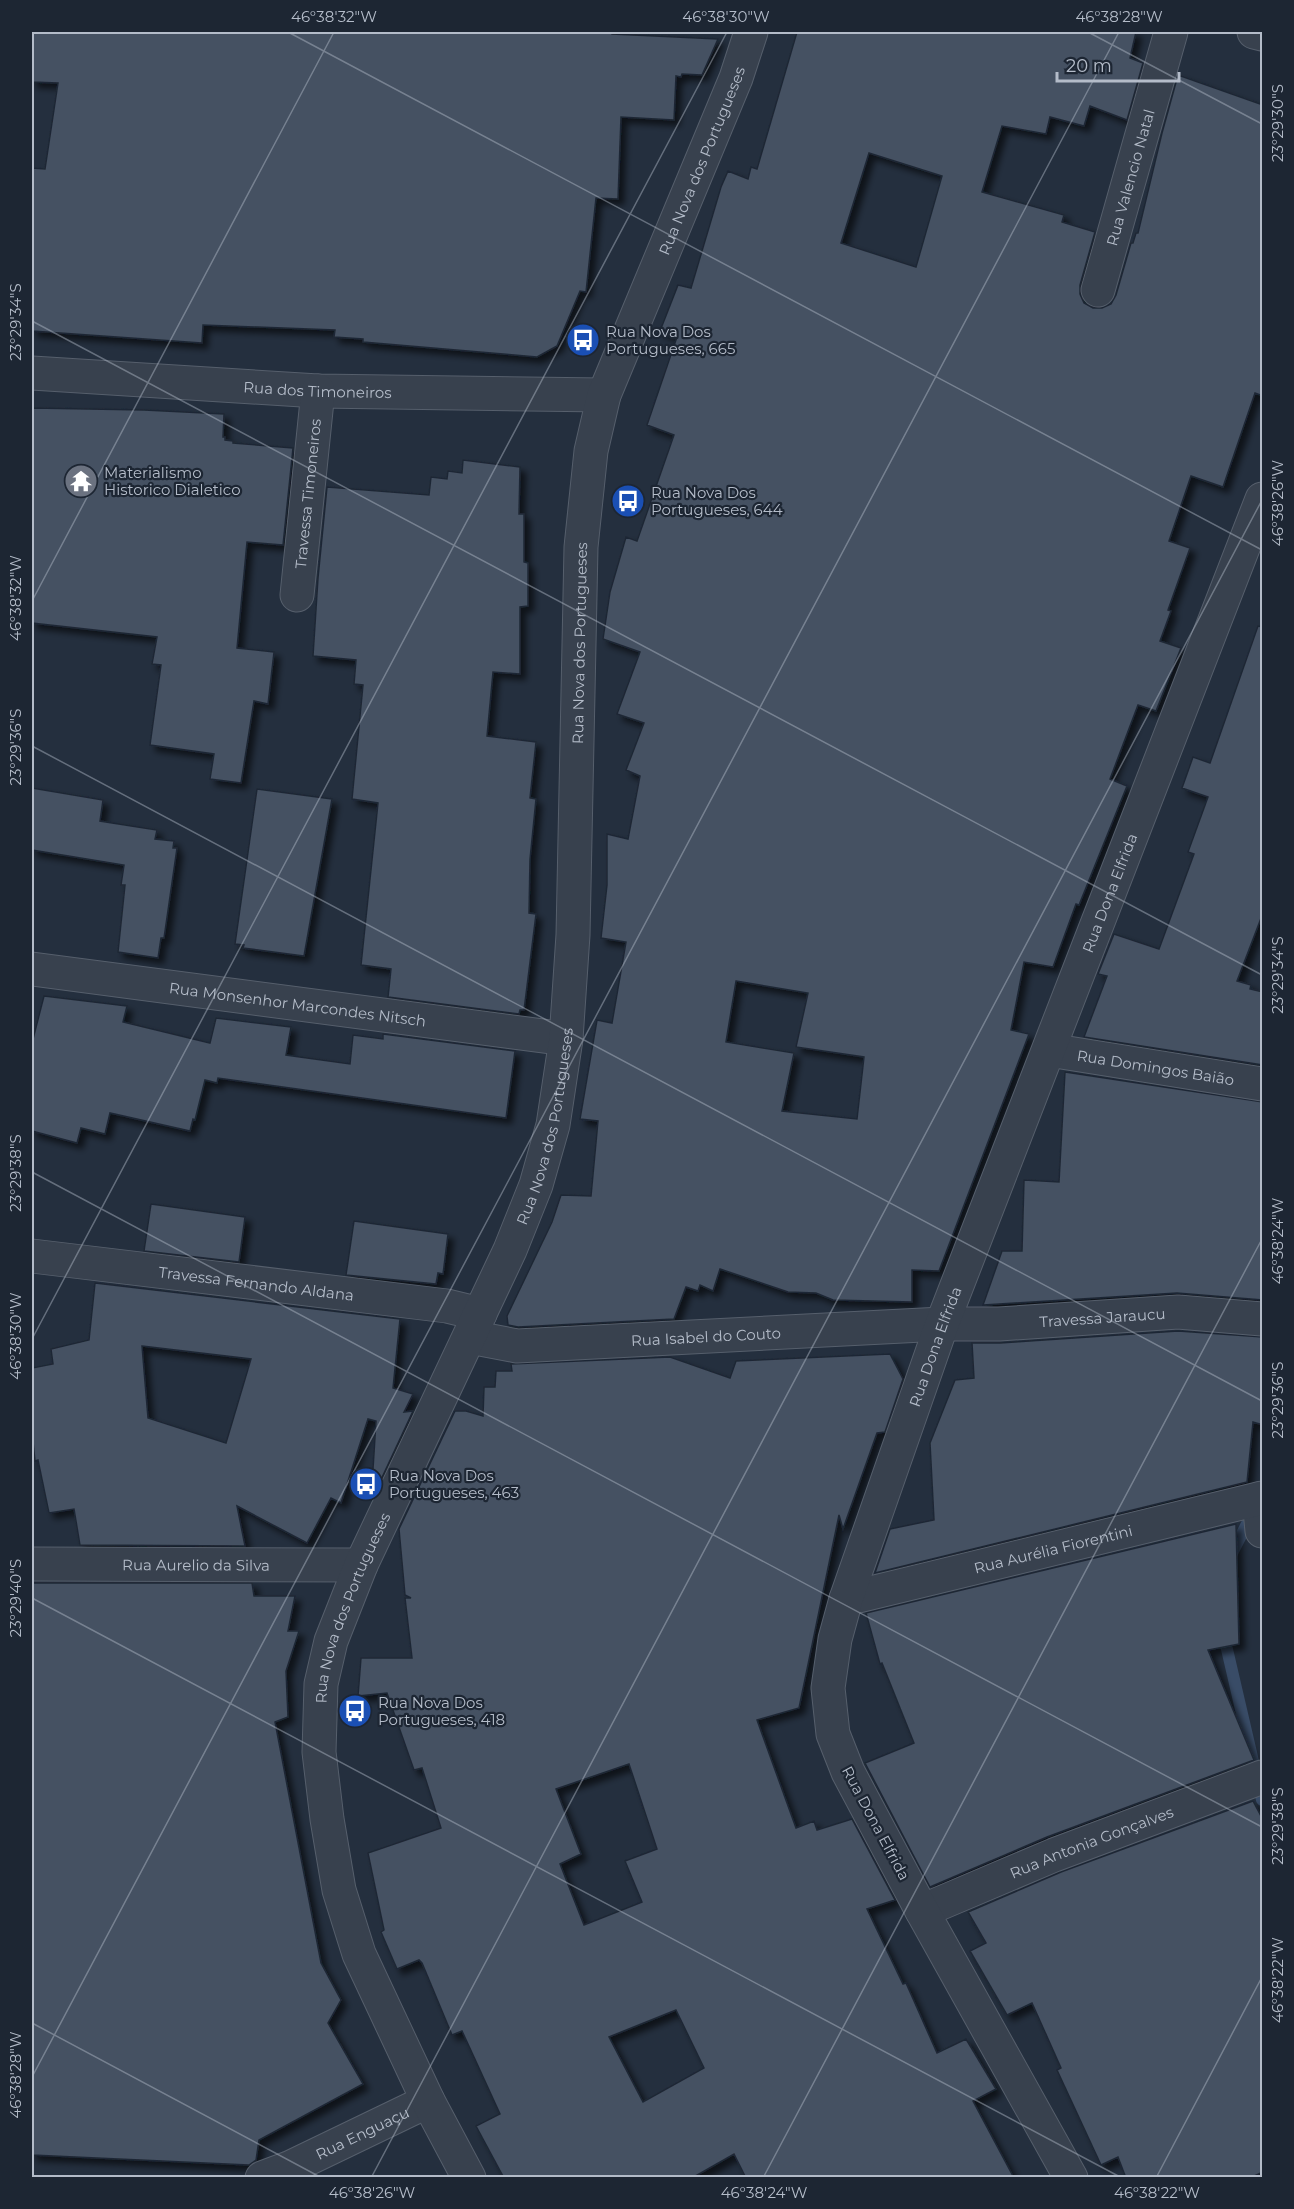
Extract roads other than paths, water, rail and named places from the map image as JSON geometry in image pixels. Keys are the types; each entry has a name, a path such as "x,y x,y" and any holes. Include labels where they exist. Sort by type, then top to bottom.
{"street":[{"name":"Rua Nova dos Portugueses","path":"469,2178 428,2101 359,1954 339,1890 327,1820 319,1752 321,1684 331,1641 361,1565 475,1326 536,1185 553,1125 566,1039 573,935 581,547 591,451 604,395 736,78 751,32"},
{"name":"Rua Valencio Natal","path":"1098,290 1171,32"},
{"path":"1254,32 1263,34"},
{"name":"Rua dos Timoneiros","path":"32,373 318,391 604,395"},
{"name":"Travessa Timoneiros","path":"297,595 318,391"},
{"name":"Rua Dona Elfrida","path":"1071,2178 922,1911 848,1772 833,1734 828,1688 835,1639 846,1599 942,1324 1263,499"},
{"name":"Rua Monsenhor Marcondes Nitsch","path":"32,969 566,1039"},
{"name":"Rua Domingos Baião","path":"1049,1050 1263,1084"},
{"name":"Travessa Fernando Aldana","path":"32,1256 447,1306 475,1326"},
{"name":"Travessa Jaraucu","path":"942,1324 999,1324 1178,1312 1263,1319"},
{"name":"Rua Isabel do Couto","path":"475,1326 517,1346 942,1324"},
{"name":"Rua Aurélia Fiorentini","path":"846,1599 1261,1509"},
{"name":"Rua Aurelio da Silva","path":"32,1564 361,1565"},
{"name":"Rua Antonia Gonçalves","path":"922,1911 1053,1855 1263,1777"},
{"name":"Rua Enguaçu","path":"262,2178 289,2168 428,2101"}],"waterway":[{"path":"1230,1557 1252,1514"},
{"path":"1223,1632 1262,1800"}],"place":[{"name":"Rua Nova Dos Portugueses, 665","path":"583,340"},
{"name":"Materialismo Historico Dialetico","path":"81,481"},
{"name":"Rua Nova Dos Portugueses, 644","path":"628,501"},
{"name":"Rua Nova Dos Portugueses, 463","path":"366,1484"},
{"name":"Rua Nova Dos Portugueses, 418","path":"355,1711"}]}
